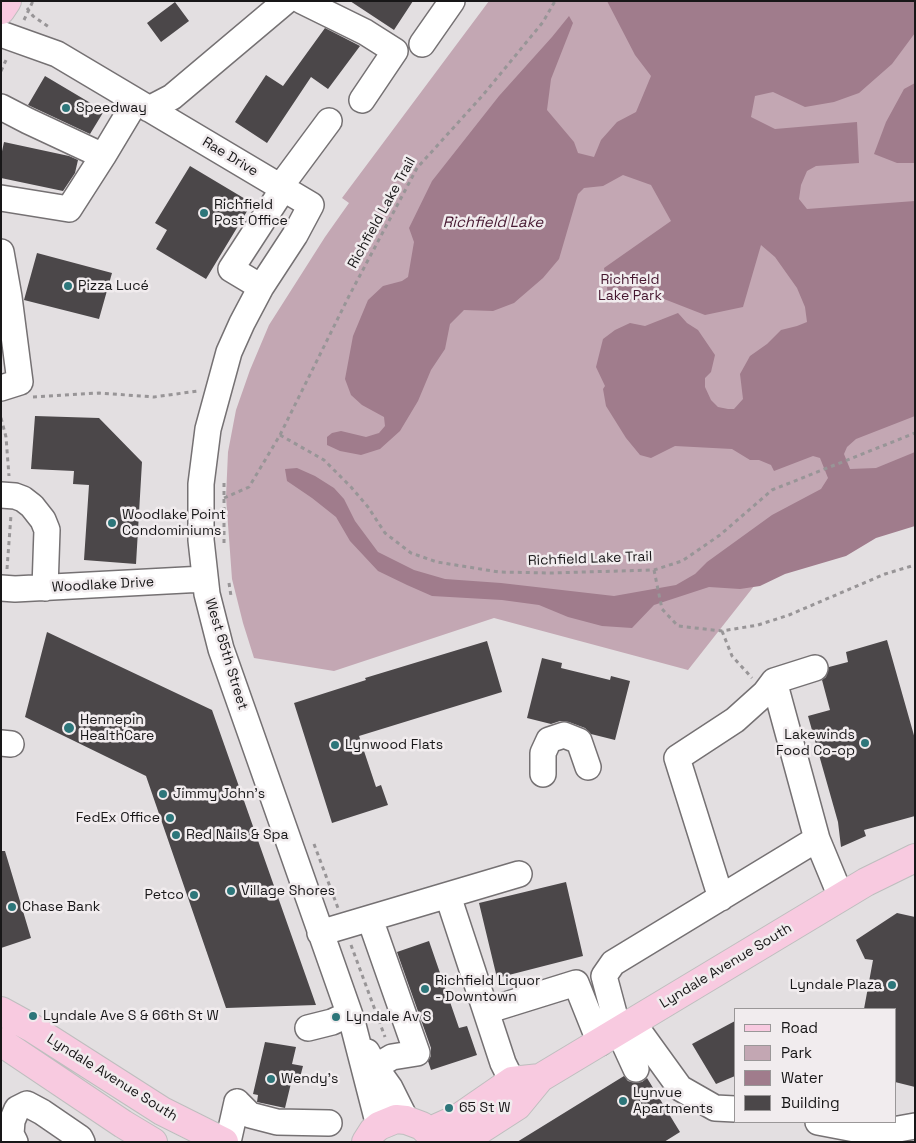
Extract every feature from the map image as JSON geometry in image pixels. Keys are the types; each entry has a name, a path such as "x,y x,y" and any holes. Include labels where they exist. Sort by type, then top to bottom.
{"main road":[{"name":"Lyndale Avenue South","path":"461,1142 517,1106 540,1078 866,882 915,858"},
{"name":"Lyndale Avenue South","path":"1,1011 32,1028 162,1111 224,1142"},
{"path":"1,1042 153,1142"},
{"name":"Lyndale Avenue South","path":"373,1134 396,1119 423,1131 457,1119 512,1081 540,1078"}],"street":[{"path":"1,198 69,209 103,156 143,105 172,97 286,1"},
{"path":"302,1 365,32 395,51 362,100"},
{"path":"422,44 452,1"},
{"name":"Rae Drive","path":"5,45 56,54 311,205"},
{"path":"1,107 103,156"},
{"path":"261,287 231,269 281,188 329,121"},
{"name":"West 65th Street","path":"311,205 261,287 229,352 208,429 201,484 201,540 216,581 221,649 350,1017 373,1134"},
{"path":"1,252 9,297 10,385"},
{"path":"1,495 15,496 23,500 32,506 43,520 47,530 45,588"},
{"name":"Woodlake Drive","path":"1,588 216,581"},
{"path":"720,898 677,758 735,720 770,687 815,668"},
{"path":"770,687 816,839 841,897"},
{"path":"543,774 544,753 549,740 564,735 579,741 588,767"},
{"path":"636,1069 617,1032 604,976 613,963 816,839"},
{"path":"320,933 520,874"},
{"path":"448,896 503,1063 512,1081"},
{"path":"370,919 417,1053 384,1062"},
{"path":"486,1011 576,983 617,1032 680,1088 715,1108 734,1108"},
{"path":"308,1028 350,1017"},
{"name":"West 65th Street","path":"350,1017 384,1062 390,1088 423,1131"},
{"path":"228,1142 237,1102 250,1115 277,1122 329,1123"},
{"path":"15,1142 11,1134 12,1121 17,1110 27,1104 80,1138 82,1142"},
{"path":"823,1123 876,1133 915,1126"}],"path":[{"path":"11,10 33,1"},
{"name":"Richfield Lake Trail","path":"224,550 224,498 248,488 280,435 349,296 417,168 495,81 543,22 555,1"},
{"path":"2,69 5,45"},
{"path":"10,385 27,398 98,393 154,398 204,390"},
{"name":"Richfield Lake Trail","path":"280,435 324,460 363,500 385,533 411,553 437,562 499,572 550,573 654,570 682,561 720,534 772,490 915,433"},
{"path":"654,570 662,609 678,626 722,631 758,625 789,615 885,574 915,565"},
{"path":"216,581 232,599"},
{"path":"722,631 732,656 748,675 761,684 770,687"},
{"path":"313,842 344,927 384,1062"}],"green space":[{"name":"Richfield Lake Park","path":"489,1 915,1 915,484 832,487 688,670 494,618 334,671 254,658 243,623 232,579 226,497 228,452 236,410 250,370 269,325 349,203 342,198"}],"water":[{"name":"Richfield Lake","path":"607,1 915,1 915,33 892,64 859,93 834,102 805,107 773,92 755,96 751,117 775,129 857,122 859,163 816,166 807,171 801,185 799,199 807,209 915,201 915,416 856,439 847,447 844,454 850,469 876,468 915,452 915,526 876,538 846,556 785,574 760,586 740,589 709,587 654,605 632,628 602,626 568,617 539,605 502,600 432,596 407,585 378,571 350,541 336,517 287,481 285,469 297,468 315,476 334,488 344,499 355,521 378,552 414,570 445,579 501,583 614,596 676,585 695,574 707,562 772,515 821,489 828,478 820,458 813,456 774,471 771,465 759,460 750,460 732,449 675,446 651,458 640,455 626,438 606,406 603,389 605,386 596,367 603,339 615,330 630,323 645,326 678,313 687,323 698,330 715,355 711,372 705,378 705,387 711,400 718,407 734,409 743,399 740,374 750,356 767,344 781,330 807,322 805,307 797,288 775,257 761,245 743,307 705,315 664,299 609,301 604,268 671,221 651,185 623,175 603,186 584,188 578,194 559,259 543,278 514,303 493,311 464,310 450,324 445,349 431,370 418,401 400,431 380,449 361,455 340,451 327,445 327,437 332,433 341,431 366,437 379,433 385,426 384,417 362,405 351,395 345,379 353,336 368,300 383,286 402,281 408,277 414,242 409,228 432,181 499,96 569,16 573,23 551,79 547,110 574,142 578,153 594,157 601,140 617,122 636,112 651,76 635,55"},
{"path":"915,83 915,163 897,163 874,154 886,122 904,89"}],"building":[{"path":"350,1 413,1 394,30"},
{"path":"175,2 189,21 161,42 147,23"},
{"path":"325,28 360,46 328,89 311,77 267,143 235,122 266,75 283,86"},
{"name":"Speedway","path":"45,76 104,111 90,134 28,105"},
{"name":"Speedway","path":"4,142 69,156 78,160 75,173 63,191 1,178 1,156"},
{"name":"Richfield Post Office","path":"190,166 252,203 206,279 156,249 167,230 155,223"},
{"name":"Pizza Lucé","path":"37,253 112,273 99,319 24,300"},
{"name":"Woodlake Point Condominiums","path":"35,416 99,418 142,462 136,564 84,560 89,485 73,484 74,471 31,469"},
{"name":"Village Shores","path":"47,632 212,710 316,1005 226,1008 146,776 25,717"},
{"name":"Lakewinds Food Co-op","path":"887,640 915,739 915,816 864,830 866,836 841,847 838,822 808,716 830,710 822,680 826,677 829,667 848,662 846,652"},
{"path":"487,641 502,692 359,736 376,787 381,785 388,805 332,823 294,703 366,680 365,678"},
{"path":"542,658 562,663 561,668 610,680 611,676 630,681 615,740 591,734 585,728 569,722 560,721 551,724 527,718"},
{"name":"Chase Bank","path":"1,851 5,851 31,938 1,948"},
{"path":"566,882 583,956 497,978 479,903"},
{"name":"Lyndale Plaza","path":"897,913 915,917 915,1087 896,1082 896,1008 864,1008 873,960 865,959 856,940"},
{"name":"Richfield Liquor - Downtown","path":"429,941 459,1028 467,1026 477,1055 431,1070 428,1061 431,1056 431,1048 397,952"},
{"path":"734,1022 734,1076 716,1084 692,1044"},
{"name":"Wendy's","path":"265,1042 296,1047 292,1064 303,1066 299,1081 292,1079 285,1108 257,1102 258,1095 253,1094"},
{"name":"Lynvue Apartments","path":"624,1076 628,1081 635,1083 642,1082 647,1078 680,1132 664,1142 517,1142"}],"place":[{"name":"Speedway","path":"66,108"},
{"name":"Richfield Post Office","path":"204,213"},
{"name":"Pizza Lucé","path":"68,286"},
{"name":"Woodlake Point Condominiums","path":"112,523"},
{"name":"Hennepin HealthCare","path":"69,728"},
{"name":"Lakewinds Food Co-op","path":"865,743"},
{"name":"Lynwood Flats","path":"335,745"},
{"name":"Jimmy John's","path":"163,794"},
{"name":"FedEx Office","path":"170,818"},
{"name":"Red Nails & Spa","path":"176,835"},
{"name":"Village Shores","path":"231,891"},
{"name":"Petco","path":"194,895"},
{"name":"Chase Bank","path":"12,907"},
{"name":"Lyndale Plaza","path":"892,985"},
{"name":"Richfield Liquor - Downtown","path":"425,989"},
{"name":"Lyndale Ave S & 66th St W","path":"33,1016"},
{"name":"Lyndale Av S","path":"336,1017"},
{"name":"Wendy's","path":"271,1079"},
{"name":"Lynvue Apartments","path":"623,1101"},
{"name":"65 St W","path":"449,1108"}]}
